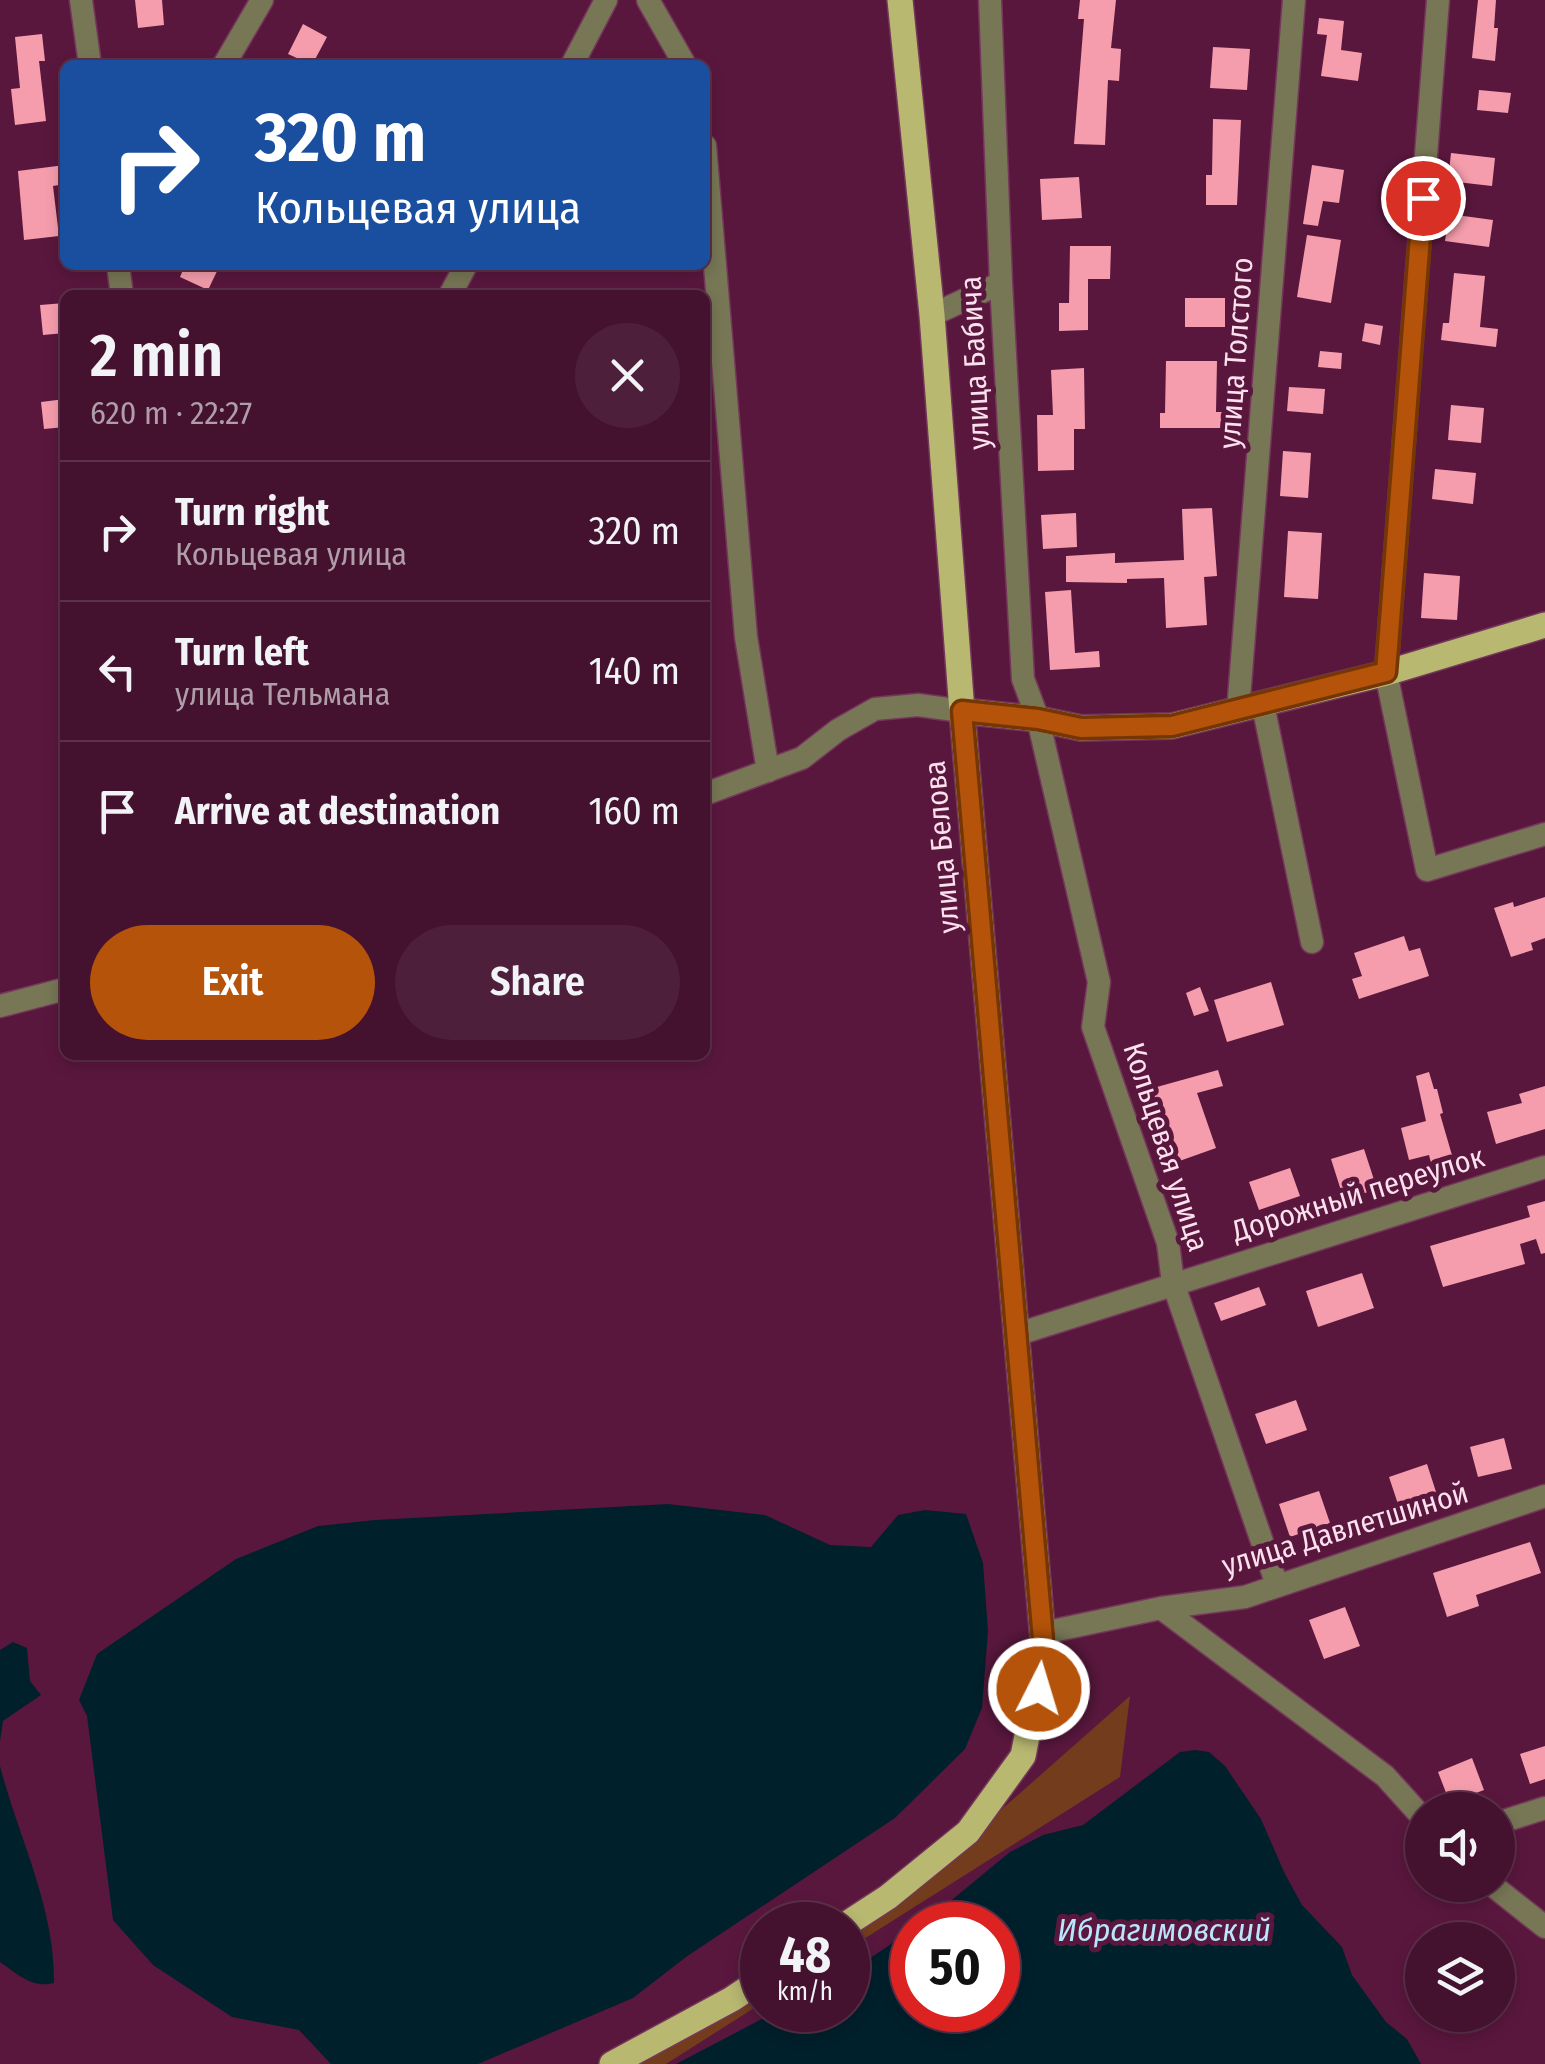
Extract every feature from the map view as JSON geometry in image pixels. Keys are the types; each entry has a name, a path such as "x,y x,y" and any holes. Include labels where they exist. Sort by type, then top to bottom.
{"main road":[{"name":"улица Белова","path":"870,1908 968,1832 1023,1756 1044,1651 962,711 932,314 900,0"},
{"path":"962,711 1081,728 1172,726 1386,672 1545,625"},
{"path":"612,2064 740,1991"}],"street":[{"path":"81,0 89,60"},
{"path":"227,60 262,0"},
{"path":"575,60 606,0"},
{"path":"648,0 682,60"},
{"name":"улица Бабича","path":"990,0 1023,678 1038,719"},
{"name":"улица Толстого","path":"1294,0 1250,708 1312,942"},
{"path":"1438,0 1386,672 1426,870 1545,834"},
{"path":"710,206 746,636 768,772"},
{"path":"932,314 1001,283"},
{"path":"710,792 802,758 838,730 875,709 918,705 962,711"},
{"name":"Кольцевая улица","path":"1038,719 1099,982 1093,1027 1168,1243 1173,1283 1278,1585"},
{"path":"0,1006 60,989"},
{"name":"Дорожный переулок","path":"1018,1334 1545,1168"},
{"name":"улица Давлетшиной","path":"1043,1633 1161,1608 1245,1597 1545,1496"},
{"path":"1161,1608 1385,1776 1405,1798"},
{"path":"1515,1818 1545,1808"},
{"path":"1513,1902 1545,1928"}],"shaded area":[{"path":"1130,1696 1120,1777 922,1902 890,1902 890,1922 870,1935 870,1909 985,1824"},
{"path":"740,1988 740,2017 666,2064 626,2064"}],"water":[{"path":"668,1504 765,1515 830,1545 871,1547 898,1515 925,1510 966,1514 983,1563 988,1631 982,1708 965,1749 895,1818 769,1902 740,1902 740,1921 633,1998 478,2064 331,2064 299,2030 232,2017 153,1965 113,1920 87,1716 79,1700 97,1654 236,1559 318,1526"},
{"path":"13,1642 27,1648 30,1681 41,1695 3,1721 0,1741 0,1650"},
{"name":"Ибрагимовский","path":"1180,1752 1209,1752 1225,1766 1261,1819 1302,1905 1342,1947 1352,1975 1386,2022 1407,2039 1421,2064 676,2064 740,2030 870,2032 870,1958 890,1945 890,2032 1020,2032 1020,1902 949,1902 1010,1852 1043,1835 1083,1825"},
{"path":"0,1766 49,1927 54,1983 32,1982 0,1962"}],"building":[{"path":"135,0 162,0 164,25 138,28"},
{"path":"1080,0 1116,0 1111,48 1121,49 1119,81 1108,80 1105,145 1074,144 1084,19 1078,19"},
{"path":"1478,0 1496,0 1495,61 1472,58"},
{"path":"1319,18 1344,21 1341,50 1362,53 1358,81 1321,76 1327,35 1317,34"},
{"path":"303,24 327,37 315,60 288,54"},
{"path":"42,34 45,61 39,61 46,121 15,125 11,89 20,88 15,37"},
{"path":"1213,47 1250,49 1247,90 1210,88"},
{"path":"1479,90 1511,93 1508,113 1477,110"},
{"path":"1213,119 1241,120 1237,205 1206,205 1206,175 1212,175"},
{"path":"1451,153 1495,158 1492,186 1448,181"},
{"path":"1312,165 1344,170 1339,203 1323,201 1318,226 1303,224"},
{"path":"60,166 60,185 53,186 59,236 24,240 18,171"},
{"path":"1079,177 1082,218 1042,220 1040,179"},
{"path":"1449,214 1493,220 1489,247 1445,241"},
{"path":"1307,235 1341,240 1331,303 1297,297"},
{"path":"1070,246 1111,246 1110,279 1088,279 1088,330 1059,331 1059,303 1069,303"},
{"path":"183,270 218,270 208,290 180,277"},
{"path":"1454,273 1485,276 1480,327 1498,329 1496,347 1441,340 1443,323 1449,323"},
{"path":"1185,298 1225,298 1225,327 1185,327"},
{"path":"60,303 60,333 43,335 40,305"},
{"path":"1365,323 1383,326 1380,345 1362,341"},
{"path":"1320,351 1342,353 1341,369 1318,367"},
{"path":"1166,361 1217,361 1216,412 1229,412 1229,428 1160,428 1160,413 1165,413"},
{"path":"1084,368 1085,429 1074,429 1074,470 1038,471 1037,415 1053,415 1051,370"},
{"path":"1289,387 1325,389 1323,414 1287,411"},
{"path":"60,400 60,427 44,429 41,402"},
{"path":"1451,405 1484,408 1481,443 1448,440"},
{"path":"1283,451 1311,453 1308,498 1280,496"},
{"path":"1435,469 1476,473 1473,504 1432,499"},
{"path":"1212,508 1217,576 1204,577 1207,625 1166,628 1164,578 1127,579 1127,583 1066,582 1066,556 1115,553 1115,563 1184,560 1182,509"},
{"path":"1076,513 1077,547 1043,549 1041,515"},
{"path":"1288,531 1322,533 1318,599 1284,597"},
{"path":"1424,573 1460,576 1457,620 1421,618"},
{"path":"1071,590 1075,653 1099,651 1100,667 1050,670 1045,592"},
{"path":"1545,897 1545,938 1531,943 1533,950 1511,957 1494,908 1513,902 1514,907"},
{"path":"1404,936 1409,951 1420,948 1429,976 1359,999 1352,979 1362,976 1354,953"},
{"path":"1271,982 1284,1025 1227,1042 1214,1000"},
{"path":"1200,987 1209,1011 1194,1016 1186,993"},
{"path":"1218,1070 1223,1086 1197,1093 1216,1148 1171,1164 1146,1090"},
{"path":"1429,1072 1437,1089 1456,1169 1434,1175 1429,1155 1409,1160 1401,1128 1426,1121 1416,1076"},
{"path":"1545,1086 1545,1129 1496,1144 1487,1112 1522,1103 1519,1094"},
{"path":"1364,1149 1377,1189 1344,1200 1331,1159"},
{"path":"1290,1168 1300,1196 1259,1210 1249,1182"},
{"path":"1545,1201 1545,1253 1541,1254 1536,1239 1520,1244 1525,1264 1443,1287 1430,1246 1530,1217 1527,1206"},
{"path":"1362,1273 1374,1308 1318,1327 1306,1291"},
{"path":"1259,1287 1266,1305 1221,1321 1214,1303"},
{"path":"1296,1400 1307,1430 1266,1444 1255,1414"},
{"path":"1504,1438 1512,1469 1478,1477 1470,1447"},
{"path":"1427,1464 1438,1498 1400,1510 1389,1477"},
{"path":"1319,1491 1330,1523 1290,1537 1279,1504"},
{"path":"1530,1542 1541,1573 1476,1595 1479,1606 1447,1617 1433,1573"},
{"path":"1345,1607 1360,1646 1324,1659 1309,1620"},
{"path":"1545,1746 1545,1779 1530,1784 1520,1754"},
{"path":"1472,1758 1484,1790 1446,1792 1438,1772"}],"route":[{"path":"1039,1689 1044,1651 962,711 1081,728 1172,726 1386,672 1423,198"}]}
